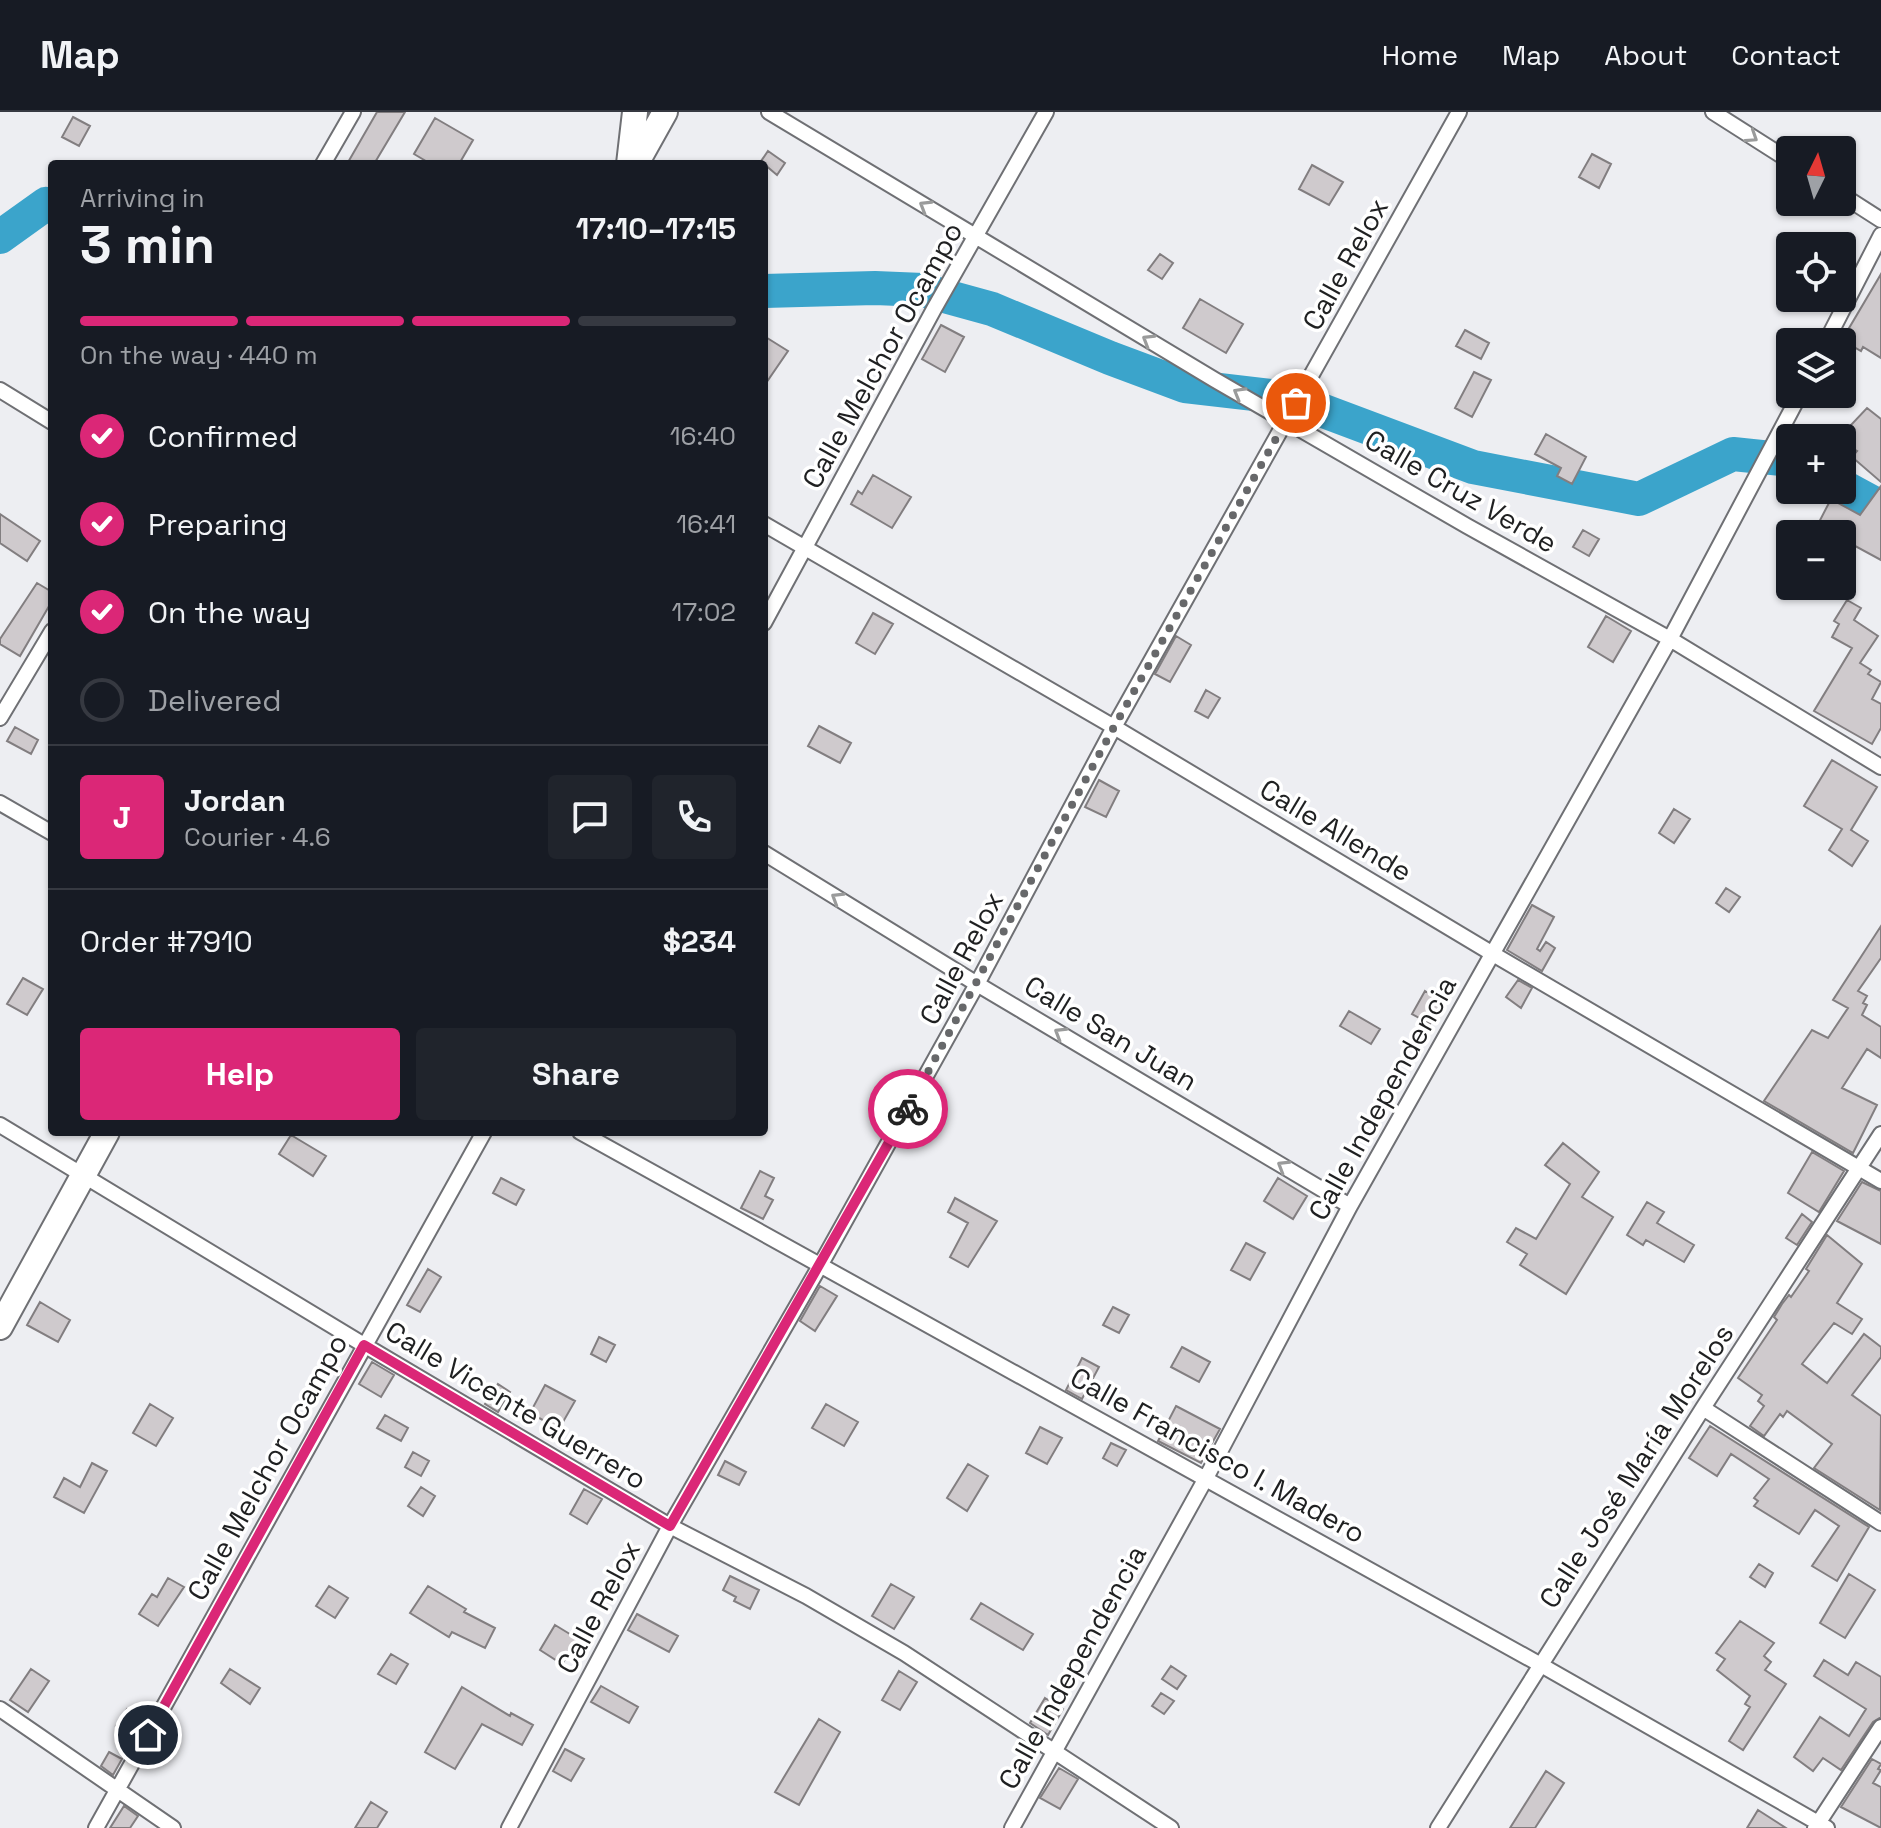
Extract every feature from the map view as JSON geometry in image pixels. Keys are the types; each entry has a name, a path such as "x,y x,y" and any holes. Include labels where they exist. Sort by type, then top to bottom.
{"main road":[{"path":"629,160 635,112"},
{"path":"638,160 665,112"},
{"path":"0,1327 105,1136"}],"street":[{"path":"325,160 353,112"},
{"name":"Calle Cruz Verde","path":"769,112 1215,380 1670,639 1881,767"},
{"name":"Calle Melchor Ocampo","path":"768,616 934,309 1046,112"},
{"name":"Calle Relox","path":"509,1828 670,1526 821,1264 977,984 1114,727 1459,112"},
{"path":"1713,112 1776,152"},
{"path":"1856,204 1881,220"},
{"path":"1833,328 1881,235"},
{"path":"0,390 48,420"},
{"name":"Calle Independencia","path":"1012,1828 1206,1478 1350,1206 1670,639 1793,408"},
{"name":"Calle Allende","path":"768,526 1114,727 1881,1181"},
{"path":"0,718 48,638"},
{"path":"0,803 48,831"},
{"name":"Calle San Juan","path":"768,855 1350,1206"},
{"name":"Calle Vicente Guerrero","path":"0,1125 670,1526 831,1610 904,1653 1171,1828"},
{"name":"Calle José María Morelos","path":"1438,1828 1703,1408 1881,1134"},
{"name":"Calle Melchor Ocampo","path":"96,1828 482,1136"},
{"name":"Calle Francisco I. Madero","path":"587,1136 1541,1665 1820,1826"},
{"path":"1703,1408 1881,1523"},
{"path":"0,1709 173,1828"},
{"path":"1820,1826 1881,1727"}],"building":[{"path":"377,112 405,112 376,160 349,160"},
{"path":"73,117 90,126 79,146 62,137"},
{"path":"435,118 473,140 461,160 424,160 414,154"},
{"path":"768,151 785,163 777,175 768,167 768,160 762,160"},
{"path":"1592,154 1611,164 1599,188 1579,177"},
{"path":"1312,165 1343,182 1329,205 1299,189"},
{"path":"1160,254 1173,263 1162,279 1148,270"},
{"path":"1881,274 1881,358 1863,347 1861,351 1856,348 1856,328 1849,328"},
{"path":"1200,299 1243,324 1226,353 1183,328"},
{"path":"941,325 964,337 945,372 922,359"},
{"path":"1465,330 1489,343 1481,359 1456,346"},
{"path":"768,338 788,351 768,380"},
{"path":"1474,372 1491,380 1472,417 1455,408"},
{"path":"1867,408 1881,419 1881,482 1856,460 1856,424 1852,424"},
{"path":"1546,434 1586,457 1572,484 1557,476 1561,468 1535,454"},
{"path":"873,475 911,497 892,528 851,504 858,491 862,494"},
{"path":"1881,486 1881,560 1856,547 1856,520 1820,520 1828,504 1840,504 1860,515"},
{"path":"0,514 40,541 27,561 0,543"},
{"path":"1583,530 1599,539 1589,556 1573,547"},
{"path":"37,583 48,590 48,608 20,656 0,644 0,639"},
{"path":"1847,600 1861,608 1854,620 1878,636 1860,663 1871,670 1868,674 1881,682 1872,699 1881,704 1881,728 1872,744 1814,711 1852,648 1832,637 1839,624 1834,621"},
{"path":"873,613 893,624 875,654 856,643"},
{"path":"1606,616 1631,631 1613,662 1588,647"},
{"path":"1176,636 1191,645 1170,682 1155,674"},
{"path":"1206,690 1220,698 1208,718 1195,711"},
{"path":"819,726 851,743 840,763 808,746"},
{"path":"15,727 38,740 31,754 7,741"},
{"path":"1832,760 1877,787 1851,830 1868,841 1852,866 1829,850 1842,829 1804,806"},
{"path":"1099,780 1119,791 1106,817 1085,807"},
{"path":"1674,809 1690,819 1674,843 1659,833"},
{"path":"1726,888 1740,897 1729,912 1716,903"},
{"path":"1532,905 1554,917 1537,949 1540,951 1546,942 1555,948 1542,971 1507,950"},
{"path":"1881,926 1881,958 1858,991 1867,996 1862,1015 1881,1027 1881,1058 1867,1049 1842,1088 1877,1105 1853,1153 1764,1101 1812,1030 1828,1038 1848,1008 1833,1000"},
{"path":"23,978 43,989 27,1015 7,1004"},
{"path":"1518,980 1532,988 1521,1008 1506,997"},
{"path":"1425,991 1443,1002 1430,1024 1412,1014"},
{"path":"1349,1011 1380,1029 1371,1044 1340,1026"},
{"path":"293,1136 326,1156 313,1176 279,1154"},
{"path":"1563,1143 1599,1172 1582,1197 1613,1217 1566,1294 1520,1265 1527,1254 1507,1242 1516,1228 1536,1239 1570,1184 1545,1165"},
{"path":"1812,1152 1844,1171 1819,1212 1788,1193"},
{"path":"760,1171 774,1178 765,1196 773,1200 763,1219 741,1208"},
{"path":"501,1178 524,1190 516,1205 493,1193"},
{"path":"1278,1178 1307,1196 1293,1219 1264,1201"},
{"path":"1862,1182 1881,1191 1881,1244 1837,1221"},
{"path":"955,1198 997,1221 968,1267 950,1257 968,1223 948,1212"},
{"path":"1647,1202 1664,1212 1657,1223 1694,1245 1684,1262 1646,1240 1643,1245 1627,1235"},
{"path":"1802,1214 1812,1222 1797,1245 1786,1238"},
{"path":"1827,1235 1862,1264 1837,1303 1862,1319 1852,1334 1834,1323 1802,1364 1827,1383 1864,1334 1881,1347 1881,1357 1852,1395 1881,1416 1880,1510 1814,1468 1832,1444 1787,1411 1783,1417 1780,1414 1764,1436 1750,1426 1764,1406 1758,1401 1762,1395 1738,1378 1777,1320 1774,1317 1782,1304 1789,1295 1791,1297 1809,1271 1806,1269"},
{"path":"1246,1243 1265,1253 1250,1280 1231,1270"},
{"path":"428,1269 441,1277 420,1312 407,1305"},
{"path":"820,1286 837,1296 815,1331 800,1321"},
{"path":"40,1302 70,1320 58,1342 27,1325"},
{"path":"1113,1307 1129,1315 1119,1333 1103,1325"},
{"path":"599,1337 615,1345 606,1362 591,1354"},
{"path":"1182,1347 1210,1362 1199,1382 1171,1367"},
{"path":"1082,1358 1099,1367 1082,1399 1066,1390"},
{"path":"372,1362 394,1375 381,1397 359,1384"},
{"path":"498,1384 510,1392 498,1412 485,1404"},
{"path":"545,1385 575,1401 559,1429 530,1413"},
{"path":"150,1404 173,1418 156,1446 133,1433"},
{"path":"826,1404 858,1422 844,1446 812,1428"},
{"path":"1176,1406 1220,1429 1201,1463 1158,1441"},
{"path":"385,1415 408,1428 401,1441 377,1428"},
{"path":"1710,1426 1869,1527 1837,1581 1812,1566 1839,1526 1815,1510 1799,1534 1754,1506 1758,1501 1754,1498 1769,1479 1731,1454 1717,1476 1689,1458"},
{"path":"1040,1427 1062,1438 1047,1464 1026,1453"},
{"path":"1111,1443 1126,1450 1117,1466 1103,1458"},
{"path":"413,1452 429,1461 421,1476 405,1467"},
{"path":"725,1461 746,1472 739,1485 718,1475"},
{"path":"92,1463 107,1471 84,1513 54,1497 64,1478 80,1487"},
{"path":"968,1464 988,1476 967,1511 947,1498"},
{"path":"421,1487 435,1496 423,1516 408,1506"},
{"path":"584,1489 602,1499 587,1524 570,1514"},
{"path":"1759,1564 1773,1573 1765,1587 1750,1577"},
{"path":"1849,1574 1875,1590 1845,1638 1820,1623"},
{"path":"730,1576 759,1590 750,1609 734,1601 736,1597 723,1590"},
{"path":"168,1578 184,1587 158,1626 139,1614 152,1594 157,1597"},
{"path":"891,1584 914,1597 894,1629 872,1616"},
{"path":"329,1586 348,1598 335,1618 316,1606"},
{"path":"428,1586 466,1609 464,1612 495,1628 485,1648 452,1632 449,1637 410,1613"},
{"path":"981,1603 1033,1634 1023,1650 971,1619"},
{"path":"637,1614 678,1636 669,1652 628,1630"},
{"path":"1740,1621 1774,1643 1764,1656 1771,1662 1765,1670 1786,1684 1743,1750 1729,1741 1750,1707 1745,1704 1750,1696 1717,1670 1725,1659 1716,1653"},
{"path":"555,1625 578,1639 562,1664 540,1650"},
{"path":"391,1654 408,1664 396,1684 378,1674"},
{"path":"1824,1660 1848,1675 1856,1662 1881,1677 1881,1717 1873,1722 1841,1770 1823,1758 1813,1771 1794,1757 1820,1717 1849,1736 1866,1709 1814,1676"},
{"path":"1171,1666 1186,1676 1177,1689 1162,1679"},
{"path":"31,1669 49,1681 28,1712 10,1700"},
{"path":"230,1669 260,1688 250,1704 221,1683"},
{"path":"899,1671 917,1682 900,1710 882,1700"},
{"path":"601,1686 638,1707 629,1723 591,1702"},
{"path":"462,1687 510,1716 511,1713 533,1725 522,1745 482,1724 455,1769 425,1752"},
{"path":"1161,1693 1174,1701 1164,1714 1152,1706"},
{"path":"1045,1698 1063,1709 1048,1735 1030,1723"},
{"path":"127,1709 142,1717 131,1735 116,1726"},
{"path":"819,1719 840,1732 799,1805 775,1792"},
{"path":"565,1749 584,1759 571,1781 553,1771"},
{"path":"109,1752 122,1759 113,1775 101,1766"},
{"path":"1872,1759 1881,1764 1873,1783 1881,1787 1881,1828 1841,1807"},
{"path":"1059,1768 1078,1779 1060,1809 1040,1798"},
{"path":"1546,1771 1564,1783 1535,1828 1510,1828"},
{"path":"371,1802 387,1812 377,1828 355,1828"},
{"path":"124,1806 138,1816 130,1828 110,1828"},
{"path":"1758,1810 1786,1828 1747,1828"}],"waterway":[{"path":"0,237 48,205"},
{"path":"768,291 923,290 992,309 1185,386 1289,398 1473,467 1639,499 1733,454 1776,459"},
{"path":"1856,494 1881,507"}],"way so far":[{"path":"908,1109 1114,727 1296,403"}],"route":[{"path":"148,1735 364,1345 670,1526 908,1109"}]}
